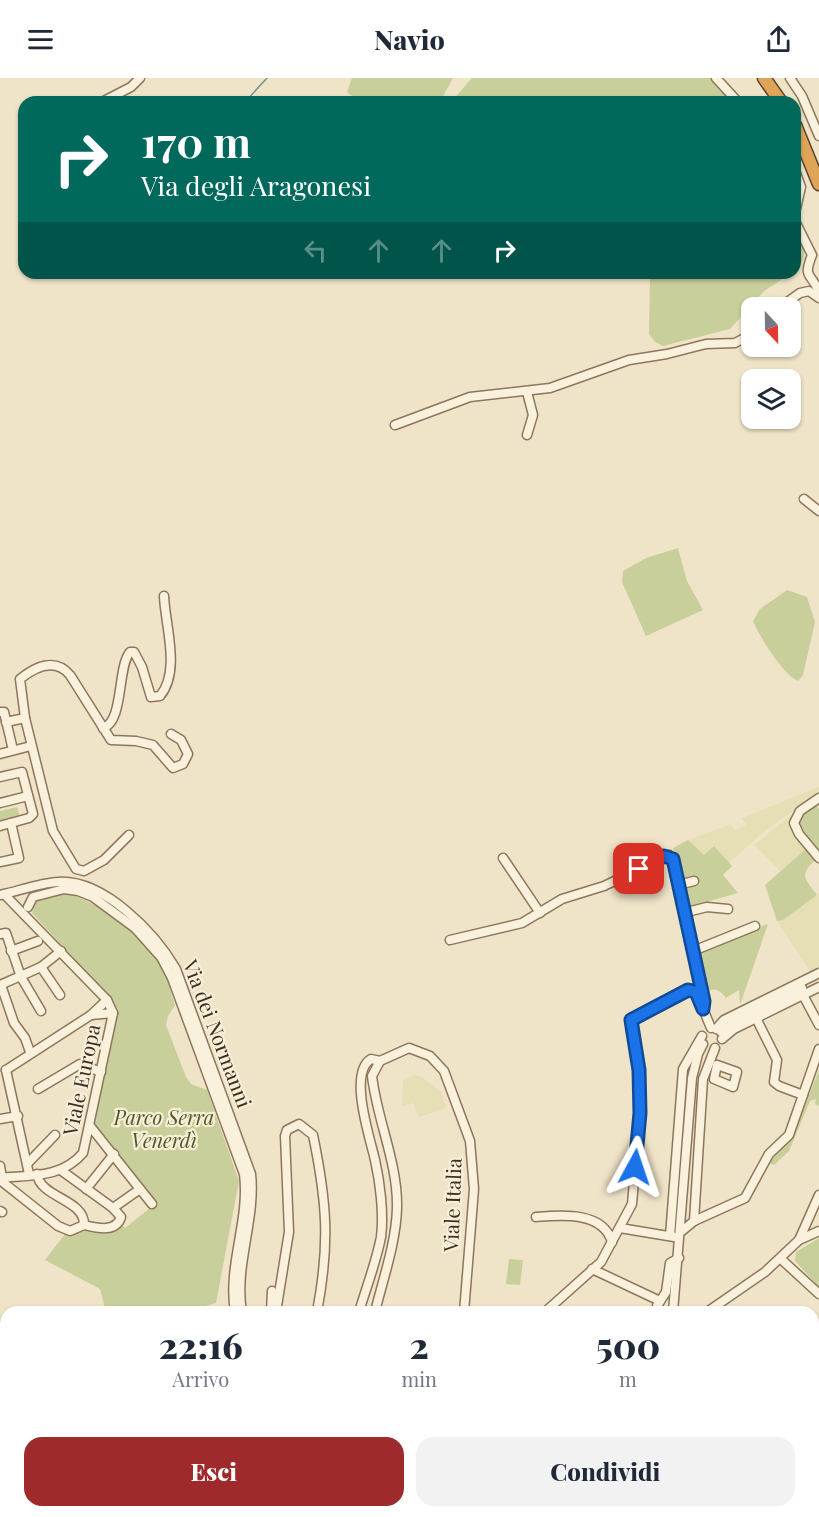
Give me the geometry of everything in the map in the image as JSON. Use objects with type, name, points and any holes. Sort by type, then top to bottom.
[{"type":"highway","points":[[764,78],[777,96]]},
{"type":"highway","points":[[801,140],[819,184]]},
{"type":"street","points":[[114,96],[131,87],[140,78]]},
{"type":"street","points":[[716,78],[732,96]]},
{"type":"street","points":[[790,78],[802,96],[819,136]]},
{"type":"street","points":[[801,233],[812,255],[806,270],[819,291]]},
{"type":"street","points":[[793,297],[809,291],[819,298]]},
{"type":"street","points":[[397,421],[470,397],[527,392],[571,384],[628,360],[706,344],[735,343],[741,340]]},
{"type":"street","points":[[527,392],[533,415],[527,435]]},
{"type":"street","points":[[804,500],[819,511]]},
{"type":"street","points":[[103,728],[111,722],[123,683],[125,660],[130,652],[134,652],[138,658],[151,697],[160,696],[164,691],[171,661],[164,596]]},
{"type":"street","points":[[129,835],[104,860],[84,871],[76,869],[54,835],[24,718],[24,700],[19,681],[38,667],[49,664],[67,671],[108,738],[115,741],[136,741],[157,747],[173,768],[183,764],[188,754],[181,740],[171,734]]},
{"type":"street","points":[[0,712],[4,712],[13,750]]},
{"type":"street","points":[[6,722],[24,718]]},
{"type":"street","points":[[0,754],[31,746]]},
{"type":"street","points":[[0,777],[22,772],[33,814],[29,819],[0,826]]},
{"type":"street","points":[[0,803],[28,796]]},
{"type":"street","points":[[819,798],[800,811],[794,823],[799,834],[819,858]]},
{"type":"street","points":[[0,862],[19,858],[11,823]]},
{"type":"street","points":[[450,939],[522,923],[562,899],[604,886],[638,866],[669,855],[704,991],[703,1009]]},
{"type":"street","points":[[503,858],[540,913]]},
{"type":"street","points":[[678,885],[694,881]]},
{"type":"street","name":"Via dei Normanni","points":[[2,895],[48,883],[68,882],[102,895],[151,934],[176,969],[251,1174],[253,1193],[240,1291],[241,1306]]},
{"type":"street","name":"Via dei Normanni","points":[[28,907],[33,897],[64,889],[78,891],[109,907],[135,928],[167,967],[244,1174],[246,1191],[232,1284],[234,1306]]},
{"type":"street","points":[[17,891],[28,907],[31,919]]},
{"type":"street","name":"Viale Europa","points":[[2,895],[31,919],[107,1000],[113,1013],[83,1153],[74,1164],[62,1171]]},
{"type":"street","points":[[683,913],[707,907],[728,909]]},
{"type":"street","points":[[693,951],[728,934],[755,926]]},
{"type":"street","points":[[0,934],[6,933],[21,977],[41,1011]]},
{"type":"street","points":[[11,951],[38,940]]},
{"type":"street","points":[[30,1052],[25,1038],[14,1023],[0,985],[41,967],[61,951]]},
{"type":"street","points":[[41,967],[60,994]]},
{"type":"street","points":[[694,1221],[703,1079],[716,1048],[718,1032],[724,1020],[819,974]]},
{"type":"street","points":[[670,1236],[683,1069],[687,1058],[701,1043],[742,1017],[819,979]]},
{"type":"street","points":[[718,1032],[756,1018],[819,987]]},
{"type":"street","points":[[552,1306],[601,1262],[632,1204],[640,1113],[639,1070],[631,1020],[688,990],[696,992],[703,1009],[718,1032]]},
{"type":"street","points":[[803,995],[819,1025]]},
{"type":"street","points":[[84,1225],[84,1217],[79,1210],[41,1184],[33,1174],[28,1163],[18,1116],[3,1068],[91,1015],[107,1000]]},
{"type":"street","points":[[91,1015],[113,1013]]},
{"type":"street","points":[[756,1018],[777,1060],[774,1082],[803,1095]]},
{"type":"street","points":[[701,1043],[710,1049],[716,1048]]},
{"type":"street","points":[[674,1306],[695,1064],[701,1043]]},
{"type":"street","name":"Viale Italia","points":[[361,1306],[381,1236],[376,1167],[360,1087],[362,1072],[366,1062],[371,1059],[380,1061],[409,1048],[430,1056],[444,1071],[467,1132],[473,1160],[474,1190],[464,1306]]},
{"type":"street","points":[[620,1228],[670,1236],[681,1234],[694,1221],[745,1198],[769,1154],[789,1135],[819,1049]]},
{"type":"street","points":[[687,1058],[695,1064]]},
{"type":"street","points":[[376,1306],[395,1229],[397,1207],[391,1162],[372,1076],[380,1061]]},
{"type":"street","points":[[38,1089],[80,1064],[101,1072]]},
{"type":"street","points":[[0,1119],[18,1116]]},
{"type":"street","points":[[277,1306],[289,1232],[289,1167],[285,1136],[287,1130],[299,1124],[312,1135],[327,1216],[327,1244],[318,1306]]},
{"type":"street","points":[[90,1126],[152,1204]]},
{"type":"street","points":[[28,1163],[55,1136]]},
{"type":"street","points":[[86,1189],[114,1154]]},
{"type":"street","points":[[0,1166],[1,1179],[58,1226],[70,1231],[84,1225],[106,1229],[114,1227],[121,1221],[121,1217],[113,1208],[62,1171],[1,1179]]},
{"type":"street","points":[[113,1208],[140,1189]]},
{"type":"street","points":[[715,1306],[781,1259],[799,1240],[819,1195]]},
{"type":"street","points":[[628,1213],[628,1221],[634,1231]]},
{"type":"street","points":[[536,1217],[577,1215],[602,1227],[610,1235],[612,1242]]},
{"type":"street","points":[[811,1216],[819,1222]]},
{"type":"street","points":[[799,1240],[819,1231]]},
{"type":"street","points":[[657,1306],[666,1292],[670,1263],[679,1258]]},
{"type":"street","points":[[781,1259],[819,1294]]},
{"type":"street","points":[[592,1269],[660,1301]]},
{"type":"street","points":[[271,1306],[272,1291]]},
{"type":"shaded area","points":[[819,787],[819,793],[766,830],[729,863],[714,846],[704,855],[688,840],[731,824],[735,830],[746,825],[742,818]]},
{"type":"shaded area","points":[[794,813],[791,820],[807,848],[781,871],[754,845]]},
{"type":"shaded area","points":[[819,893],[819,970],[812,974],[777,921],[783,920]]},
{"type":"shaded area","points":[[414,1075],[422,1077],[441,1092],[446,1108],[419,1117],[413,1103],[402,1106],[403,1081]]},
{"type":"green space","points":[[352,78],[453,78],[443,96],[353,96],[347,92]]},
{"type":"green space","points":[[472,78],[713,78],[729,96],[456,96]]},
{"type":"green space","points":[[801,241],[804,250],[801,263]]},
{"type":"green space","points":[[650,279],[782,279],[759,297],[741,297],[741,317],[730,329],[663,346],[655,342],[649,334]]},
{"type":"green space","points":[[678,548],[687,581],[703,610],[646,636],[622,582],[623,571],[646,558]]},
{"type":"green space","points":[[787,590],[807,597],[815,622],[803,675],[798,681],[779,663],[760,636],[753,621],[760,609]]},
{"type":"green space","points":[[814,802],[819,809],[819,851],[815,854],[796,829],[800,811]]},
{"type":"green space","points":[[17,807],[20,818],[0,824],[0,811]]},
{"type":"green space","points":[[688,840],[704,855],[714,846],[732,866],[723,875],[738,893],[686,908],[673,848]]},
{"type":"green space","points":[[807,848],[816,859],[807,869],[805,877],[817,895],[783,920],[777,921],[765,885]]},
{"type":"green space","name":"Parco Serra Venerdì","points":[[67,893],[94,905],[130,929],[150,949],[162,966],[175,1005],[168,1016],[166,1025],[186,1077],[191,1084],[207,1090],[239,1181],[216,1303],[206,1306],[104,1306],[100,1289],[45,1260],[65,1234],[81,1231],[106,1234],[122,1225],[125,1228],[155,1204],[94,1126],[117,1013],[109,997],[32,913],[36,900]]},
{"type":"green space","points":[[768,924],[740,1005],[739,990],[726,998],[717,990],[706,992],[697,957],[704,948]]},
{"type":"green space","points":[[819,1070],[819,1106],[815,1104],[816,1099],[810,1101],[789,1151],[774,1165],[769,1163],[793,1136]]},
{"type":"green space","points":[[819,1238],[819,1287],[795,1261],[796,1252]]},
{"type":"green space","points":[[509,1259],[523,1260],[520,1285],[506,1284]]},
{"type":"waterway","points":[[250,96],[267,78]]},
{"type":"route","points":[[635,1167],[640,1113],[639,1070],[631,1020],[688,990],[696,992],[703,1009],[704,1001],[673,859],[669,855],[664,856],[639,869]]}]
